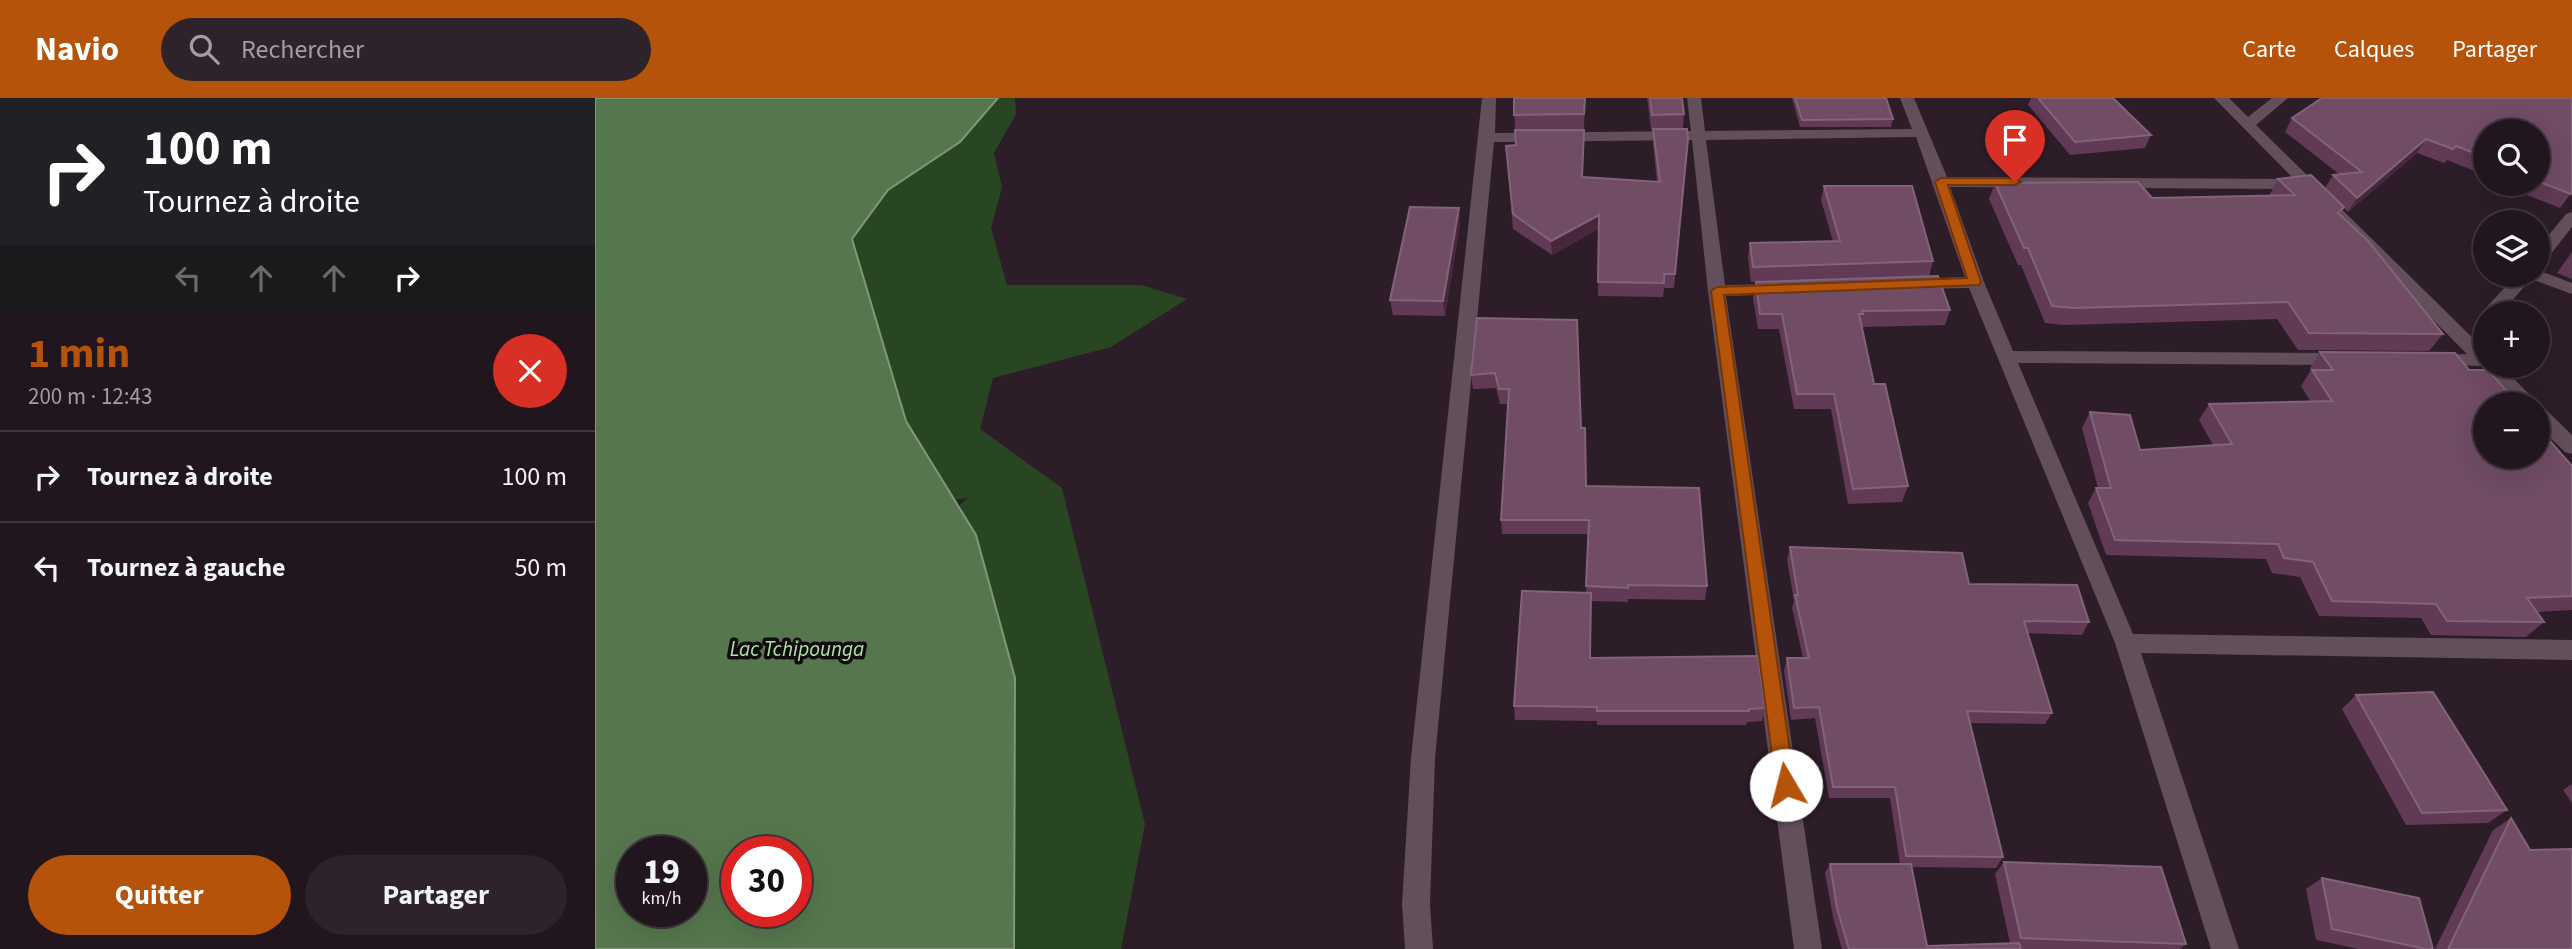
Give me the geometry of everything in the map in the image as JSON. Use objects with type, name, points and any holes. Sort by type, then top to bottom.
[{"type":"street","points":[[1419,949],[1416,904],[1423,758],[1489,98]]},
{"type":"street","points":[[1694,98],[1717,291],[1808,949]]},
{"type":"street","points":[[1907,98],[1941,182],[1975,282],[2126,643],[2225,949]]},
{"type":"street","points":[[2221,98],[2473,347]]},
{"type":"street","points":[[2248,124],[2281,98]]},
{"type":"street","points":[[1487,138],[1920,133]]},
{"type":"street","points":[[1941,182],[2309,184]]},
{"type":"street","points":[[2550,244],[2572,217]]},
{"type":"street","points":[[2550,280],[2572,289]]},
{"type":"street","points":[[1893,285],[1975,282]]},
{"type":"street","points":[[2502,301],[2514,287]]},
{"type":"street","points":[[1717,291],[1799,288]]},
{"type":"street","points":[[2467,340],[2473,333]]},
{"type":"street","points":[[2006,356],[2362,359]]},
{"type":"street","points":[[2416,360],[2473,360]]},
{"type":"street","points":[[2502,378],[2517,392]]},
{"type":"street","points":[[2550,426],[2572,447]]},
{"type":"street","points":[[2126,643],[2572,650]]},
{"type":"shaded area","points":[[966,98],[1015,98],[1016,114],[994,153],[1002,187],[991,228],[1007,285],[1141,285],[1187,299],[1111,347],[993,378],[980,429],[1062,488],[1145,824],[1121,949],[964,949],[991,682],[1005,640],[948,592],[897,559],[968,498],[913,505],[833,220]]},
{"type":"water","name":"Lac Tchipounga","points":[[595,98],[998,98],[960,142],[888,190],[852,239],[906,421],[976,535],[1015,678],[1014,949],[595,949]]},
{"type":"building","points":[[1514,98],[1585,98],[1584,114],[1514,115]]},
{"type":"building","points":[[1650,98],[1682,98],[1684,114],[1652,115]]},
{"type":"building","points":[[1795,98],[1886,98],[1893,119],[1802,120]]},
{"type":"building","points":[[2038,98],[2113,98],[2151,135],[2075,142]]},
{"type":"building","points":[[2322,98],[2572,98],[2572,192],[2571,194],[2550,186],[2550,119],[2473,119],[2473,152],[2456,146],[2453,149],[2426,139],[2357,198],[2333,175],[2362,172],[2292,118]]},
{"type":"building","points":[[1653,129],[1687,129],[1688,139],[1675,274],[1664,274],[1664,283],[1598,282],[1599,215],[1551,241],[1513,214],[1506,146],[1516,145],[1515,130],[1584,130],[1582,177],[1660,182]]},
{"type":"building","points":[[2311,175],[2344,207],[2338,213],[2368,241],[2443,334],[2309,333],[2288,302],[2073,308],[2052,306],[2028,248],[2024,248],[1995,183],[2138,182],[2152,198],[2295,195],[2278,179]]},
{"type":"building","points":[[1824,186],[1912,186],[1933,261],[1753,267],[1750,243],[1840,241]]},
{"type":"building","points":[[1410,207],[1459,208],[1443,301],[1390,300]]},
{"type":"building","points":[[1938,276],[1950,310],[1862,311],[1863,314],[1859,314],[1874,384],[1885,384],[1908,486],[1853,489],[1834,394],[1797,394],[1782,314],[1760,314],[1756,282]]},
{"type":"building","points":[[1477,318],[1577,320],[1581,428],[1585,428],[1586,486],[1699,488],[1707,586],[1586,586],[1589,520],[1501,520],[1509,389],[1499,389],[1495,373],[1471,375]]},
{"type":"building","points":[[2320,352],[2455,353],[2469,370],[2473,370],[2473,378],[2495,378],[2507,392],[2473,392],[2473,469],[2550,469],[2550,441],[2572,466],[2572,596],[2527,598],[2544,622],[2447,621],[2436,604],[2332,601],[2313,562],[2284,558],[2278,544],[2115,540],[2096,488],[2111,488],[2090,412],[2130,415],[2140,450],[2232,444],[2209,404],[2332,401],[2312,370],[2333,370]]},
{"type":"building","points":[[1790,547],[1962,553],[1969,584],[2077,585],[2089,622],[2024,621],[2052,713],[1967,711],[2003,857],[1906,856],[1895,787],[1833,787],[1819,707],[1794,708],[1787,658],[1809,658],[1795,595],[1798,595]]},
{"type":"building","points":[[1522,591],[1591,593],[1590,658],[1758,656],[1765,708],[1749,711],[1597,711],[1597,707],[1514,706]]},
{"type":"building","points":[[2433,692],[2507,810],[2422,813],[2356,695]]},
{"type":"building","points":[[2511,818],[2530,850],[2572,849],[2572,949],[2448,949]]},
{"type":"building","points":[[2004,862],[2161,867],[2186,944],[2021,938]]},
{"type":"building","points":[[1830,864],[1911,864],[1927,946],[2019,943],[2021,949],[1849,949],[1837,908]]},
{"type":"building","points":[[2322,878],[2419,898],[2433,949],[2332,929]]},
{"type":"route","points":[[1786,785],[1717,291],[1975,282],[1941,182],[2015,182]]}]
